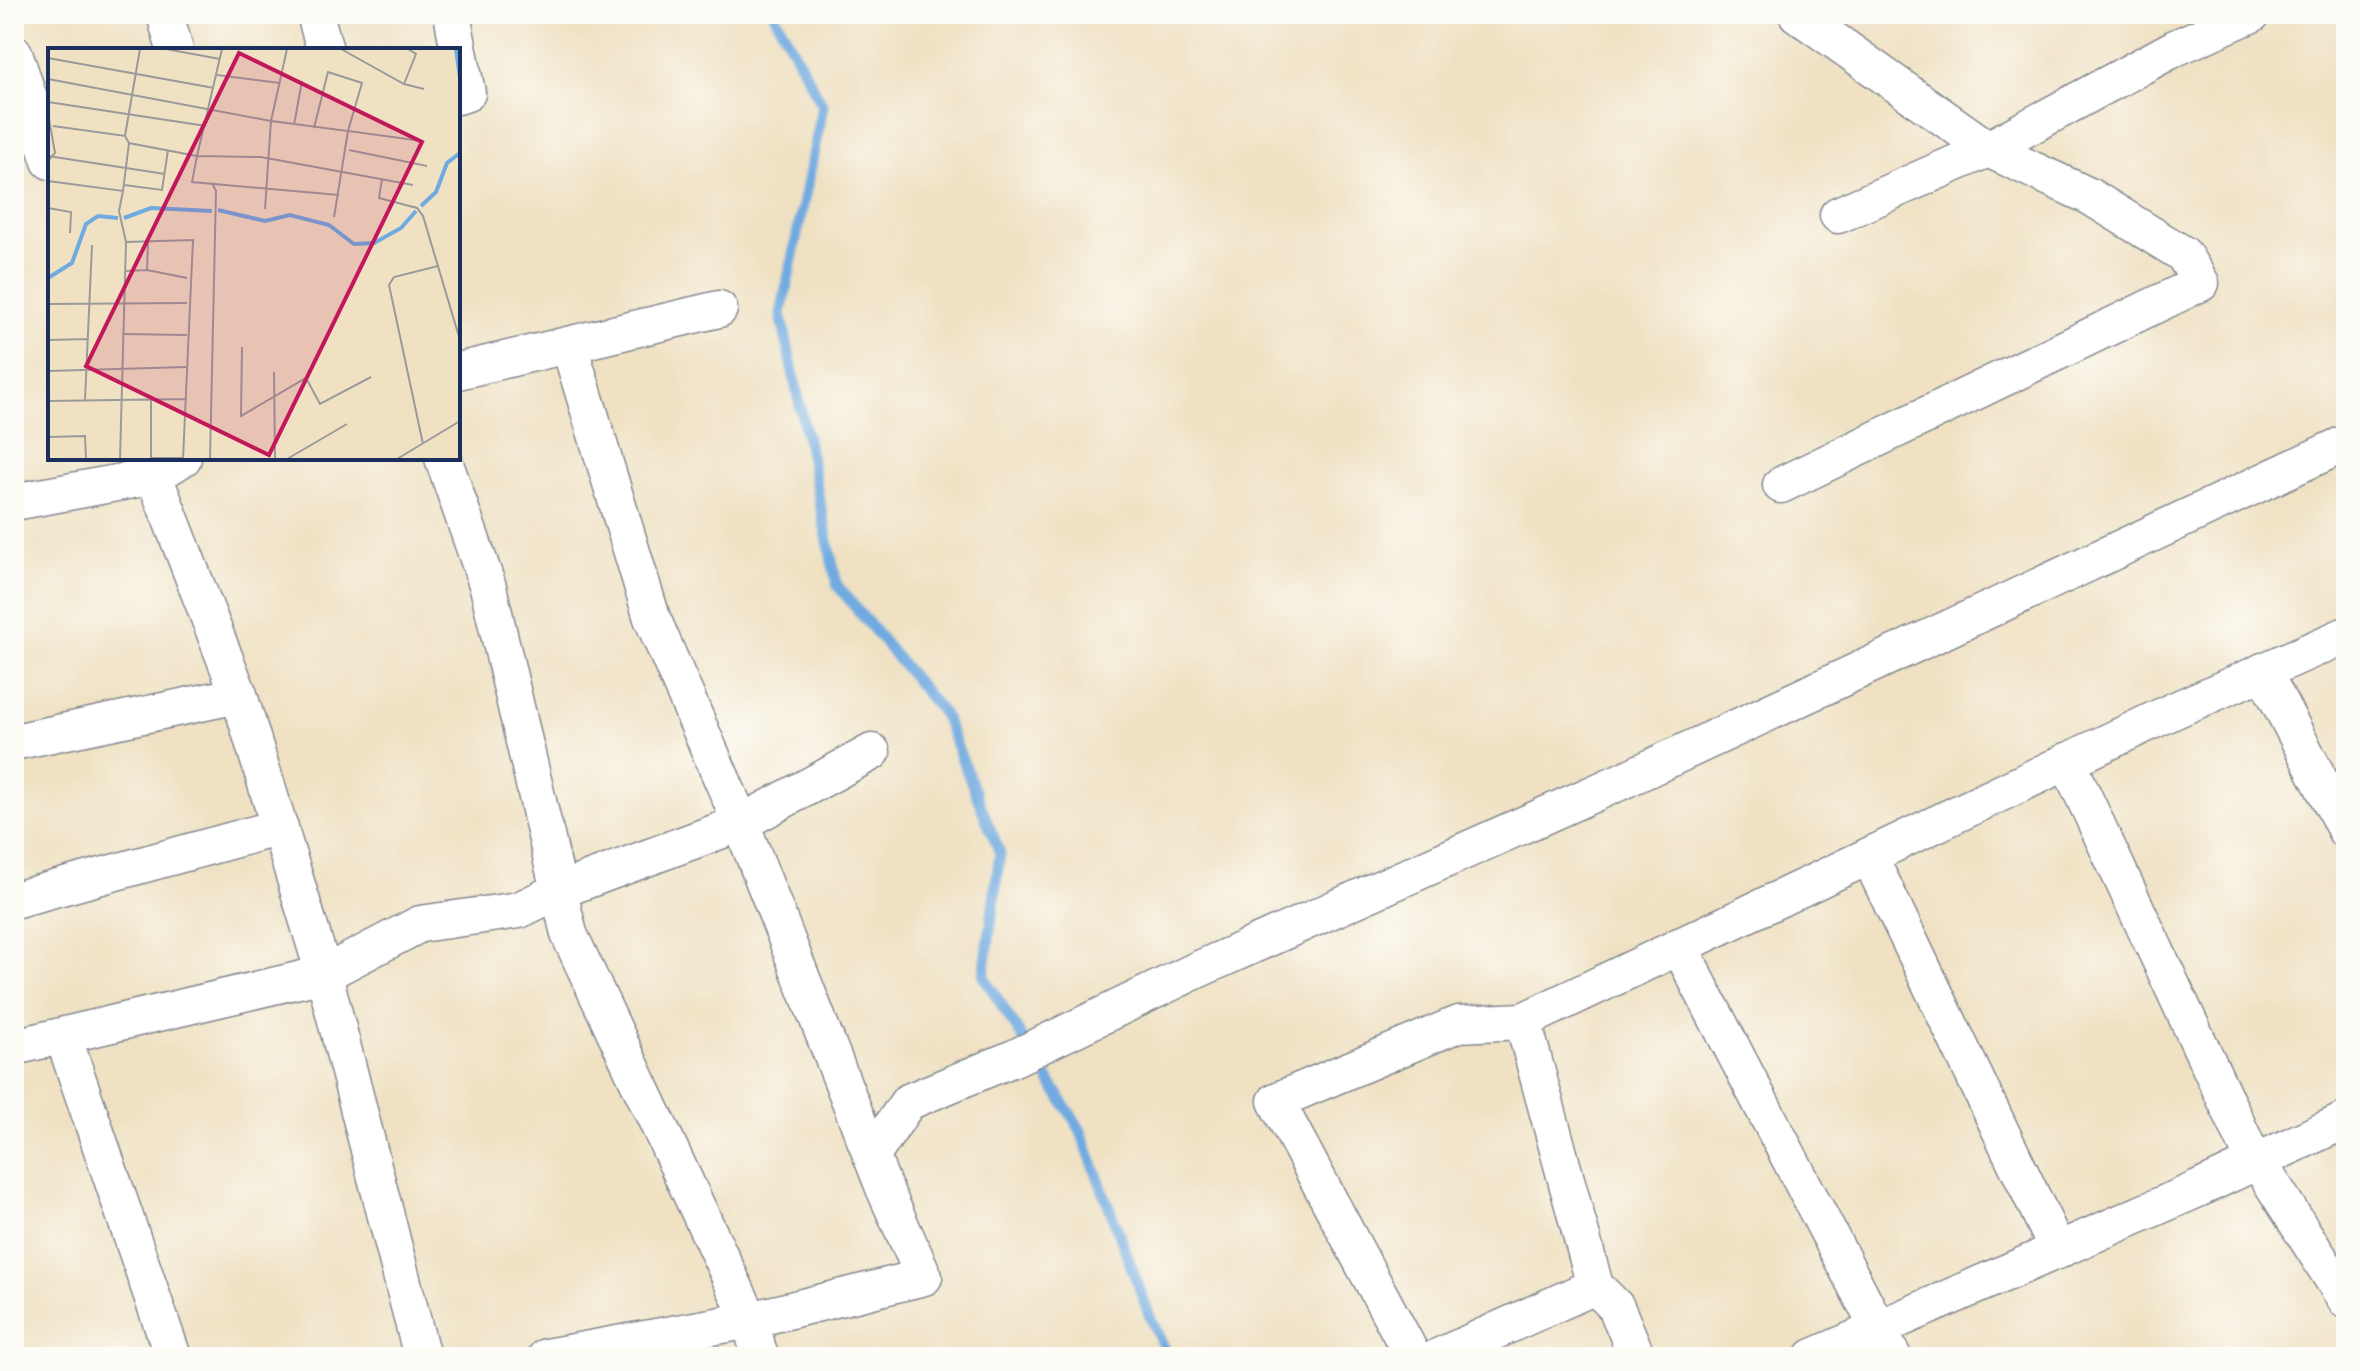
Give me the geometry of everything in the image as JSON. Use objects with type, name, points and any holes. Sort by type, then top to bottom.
[{"type":"street","points":[[165,14],[174,48]]},
{"type":"street","points":[[315,14],[324,48]]},
{"type":"street","points":[[452,14],[458,48]]},
{"type":"street","points":[[1781,485],[2201,283],[2183,254],[2089,196],[1988,149],[1797,14]]},
{"type":"street","points":[[1838,215],[1988,149],[2175,48],[2252,14]]},
{"type":"street","points":[[14,53],[48,155]]},
{"type":"street","points":[[460,56],[467,93],[460,95]]},
{"type":"street","points":[[460,371],[719,309]]},
{"type":"street","points":[[547,1357],[750,1320],[924,1277],[884,1188],[741,823],[652,618],[569,345]]},
{"type":"street","points":[[873,1154],[908,1102],[1014,1058],[1197,970],[1622,781],[2346,443]]},
{"type":"street","points":[[444,460],[488,587],[569,934],[750,1320],[760,1357]]},
{"type":"street","points":[[14,502],[162,464],[239,695],[324,974],[422,1357]]},
{"type":"street","points":[[1413,1357],[1276,1101],[1458,1024],[1523,1021],[2067,761],[2346,635]]},
{"type":"street","points":[[2263,671],[2346,831]]},
{"type":"street","points":[[14,742],[239,695]]},
{"type":"street","points":[[14,1047],[324,974],[420,924],[519,910],[558,891],[741,823],[872,752]]},
{"type":"street","points":[[2067,761],[2255,1163],[2259,1163],[2346,1300]]},
{"type":"street","points":[[14,900],[280,827]]},
{"type":"street","points":[[1869,856],[2058,1251]]},
{"type":"street","points":[[1679,946],[1886,1343]]},
{"type":"street","points":[[1523,1021],[1595,1286],[1616,1307],[1637,1357]]},
{"type":"street","points":[[63,1036],[173,1357]]},
{"type":"street","points":[[1813,1357],[1886,1343],[2058,1251],[2346,1120]]},
{"type":"street","points":[[1438,1357],[1595,1286]]},
{"type":"waterway","points":[[774,14],[823,106],[781,314],[837,585],[944,715],[1000,853],[984,977],[1080,1129],[1168,1357]]}]
